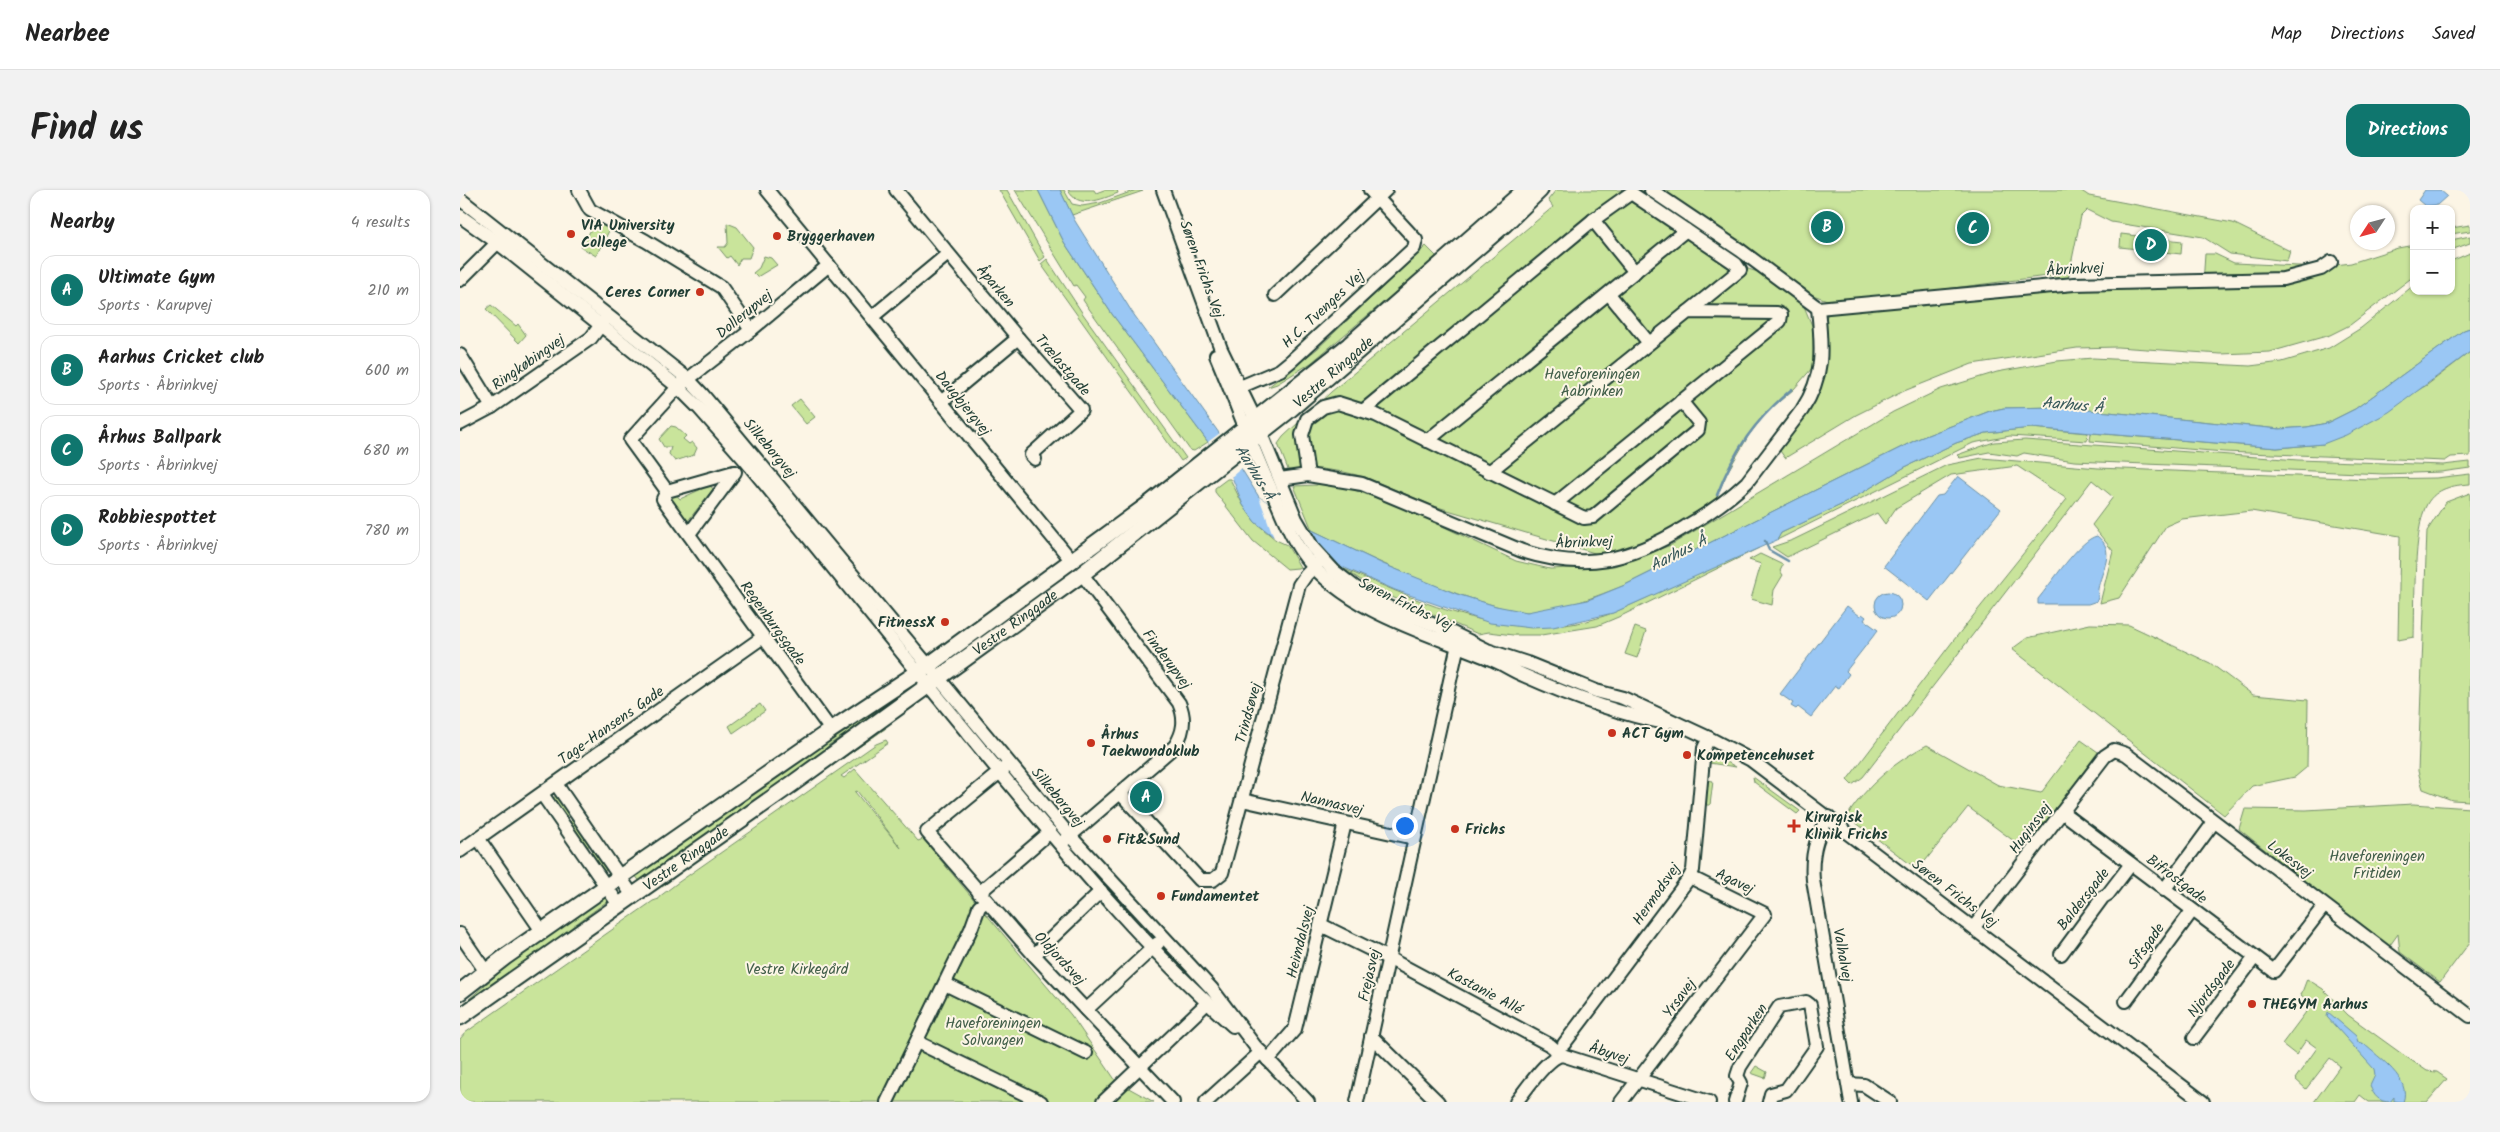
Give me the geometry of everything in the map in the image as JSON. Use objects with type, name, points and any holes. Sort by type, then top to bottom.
[{"type":"main road","name":"Vestre Ringgade","points":[[460,1017],[934,682],[1082,574],[1225,454],[1250,423],[1349,345],[1525,190]]},
{"type":"main road","name":"Vestre Ringgade","points":[[460,992],[542,931],[831,730],[923,669],[1072,561],[1225,454],[1256,438],[1497,230],[1540,190]]},
{"type":"street","points":[[579,190],[590,210],[646,241],[721,287],[751,330]]},
{"type":"street","name":"Daugbjergvej","points":[[767,190],[1072,561]]},
{"type":"street","name":"Åparken","points":[[896,190],[1018,338]]},
{"type":"street","name":"Søren Frichs Vej","points":[[1155,190],[1256,438],[1280,509],[1301,550],[1318,563],[1358,601],[1458,642],[1527,662],[1566,681],[1623,698],[1709,738],[1764,769],[2203,1102]]},
{"type":"street","name":"Søren Frichs Vej","points":[[1163,190],[1222,349],[1240,387],[1250,423]]},
{"type":"street","points":[[1651,190],[1740,250],[1818,308]]},
{"type":"street","points":[[1364,410],[1593,220],[1631,191],[1736,264],[1740,270],[1489,472]]},
{"type":"street","points":[[1275,295],[1378,193]]},
{"type":"street","name":"H.C. Tvenges Vej","points":[[1240,387],[1280,370],[1414,248],[1416,240],[1378,193]]},
{"type":"street","name":"Silkeborgvej","points":[[460,199],[501,239],[683,383],[700,408],[750,457],[1065,841],[1101,891],[1207,1003],[1261,1053],[1308,1102]]},
{"type":"street","name":"Silkeborgvej","points":[[460,216],[501,239]]},
{"type":"street","points":[[1593,220],[1635,272]]},
{"type":"street","points":[[1428,441],[1686,230]]},
{"type":"street","points":[[460,280],[501,239]]},
{"type":"street","points":[[872,317],[948,254]]},
{"type":"street","name":"Åbrinkvej","points":[[1280,479],[1308,474],[1362,484],[1522,551],[1548,559],[1608,560],[1641,551],[1709,513],[1747,482],[1809,399],[1820,370],[1822,352],[1818,308],[2074,284],[2283,279],[2321,269],[2331,262]]},
{"type":"street","name":"Dollerupvej","points":[[667,491],[630,440],[683,383],[751,330],[829,265]]},
{"type":"street","points":[[1609,294],[1649,343]]},
{"type":"street","points":[[1554,504],[1781,318],[1781,315],[1776,313],[1688,312]]},
{"type":"street","name":"Ringkøbingvej","points":[[460,424],[492,407],[591,338],[604,321]]},
{"type":"street","name":"Trælastgade","points":[[942,402],[1018,338],[1081,410],[1032,455],[1035,459]]},
{"type":"street","points":[[460,355],[492,407]]},
{"type":"street","points":[[1308,474],[1302,435],[1308,419],[1322,407],[1338,404],[1364,410],[1554,504],[1584,518],[1593,517],[1698,430],[1699,423],[1681,401]]},
{"type":"street","name":"Søren Frichs Vej","points":[[1256,438],[1280,479],[1296,519],[1318,563]]},
{"type":"street","points":[[689,534],[734,472],[750,457]]},
{"type":"street","points":[[667,491],[734,472]]},
{"type":"street","name":"Regenburgsgade","points":[[667,491],[663,495],[665,502],[831,730]]},
{"type":"street","name":"Trindsøvej","points":[[1120,793],[1200,880],[1213,880],[1222,873],[1295,597],[1299,585],[1318,563]]},
{"type":"street","name":"Finderupvej","points":[[1065,841],[1175,746],[1183,730],[1182,711],[1179,703],[1082,574]]},
{"type":"street","name":"Tage-Hansens Gade","points":[[460,851],[763,637]]},
{"type":"street","name":"Frejasvej","points":[[1356,1102],[1390,959],[1414,838],[1458,642]]},
{"type":"street","name":"Hermodsvej","points":[[1564,1049],[1690,877],[1693,870],[1704,748],[1709,738]]},
{"type":"street","name":"Huginsvej","points":[[1974,928],[2105,756],[2114,750]]},
{"type":"street","name":"Lokesvej","points":[[2114,750],[2126,754],[2470,1016]]},
{"type":"street","name":"Silkeborgvej","points":[[1005,768],[1050,832],[1065,841],[1164,938],[1212,989],[1261,1053]]},
{"type":"street","name":"Oldjordsvej","points":[[1005,768],[927,832],[1034,955],[1173,1102]]},
{"type":"street","points":[[556,784],[633,896]]},
{"type":"street","points":[[542,794],[619,905]]},
{"type":"street","name":"Nannasvej","points":[[1242,800],[1414,838]]},
{"type":"street","name":"Bifrostgade","points":[[2062,812],[2274,972],[2324,906]]},
{"type":"street","name":"Valhalvej","points":[[1829,817],[1823,826],[1815,847],[1813,880],[1851,1102]]},
{"type":"street","points":[[2164,890],[2214,822]]},
{"type":"street","name":"Heimdalsvej","points":[[1261,1053],[1294,1029],[1345,823]]},
{"type":"street","name":"Silkeborgvej","points":[[890,1101],[916,1042],[971,929],[982,897],[1050,832]]},
{"type":"street","points":[[478,838],[542,931]]},
{"type":"street","name":"Baldersgade","points":[[2061,954],[2131,864]]},
{"type":"street","name":"Agavej","points":[[1690,877],[1765,914]]},
{"type":"street","points":[[1034,955],[1101,891]]},
{"type":"street","name":"Sifsgade","points":[[2126,1001],[2192,911]]},
{"type":"street","name":"Yrsavej","points":[[1621,1102],[1765,914]]},
{"type":"street","name":"Kastanie Allé","points":[[1321,925],[1390,959],[1550,1044],[1564,1049]]},
{"type":"street","points":[[460,934],[486,972]]},
{"type":"street","points":[[1086,1010],[1164,938]]},
{"type":"street","name":"Njordsgade","points":[[2194,1038],[2255,958]]},
{"type":"street","points":[[945,984],[1086,1053]]},
{"type":"street","name":"Engparken","points":[[1735,1102],[1742,1083],[1737,1076],[1740,1067],[1774,1015],[1779,1008],[1806,1002],[1810,1005],[1817,1046],[1786,1090],[1771,1094],[1768,1102]]},
{"type":"street","points":[[1103,1102],[1207,1003]]},
{"type":"street","points":[[1371,1036],[1438,1102]]},
{"type":"street","points":[[916,1042],[1041,1102]]},
{"type":"street","points":[[1516,1102],[1548,1063],[1564,1049]]},
{"type":"street","name":"Åbyvej","points":[[1564,1049],[1638,1080],[1709,1102]]},
{"type":"street","points":[[1206,1102],[1261,1053]]},
{"type":"street","points":[[1849,1084],[1864,1085],[1890,1102]]},
{"type":"green space","points":[[999,190],[1007,190],[1045,257],[1040,261]]},
{"type":"green space","points":[[1015,190],[1038,190],[1064,242],[1112,314],[1208,442],[1194,451],[1190,450],[1085,303],[1083,300],[1085,297],[1076,285],[1074,286]]},
{"type":"green space","points":[[1060,190],[1064,190],[1072,204],[1082,206],[1100,203],[1136,190],[1143,191],[1072,215]]},
{"type":"green space","points":[[1068,190],[1094,190],[1096,193],[1104,190],[1117,190],[1118,193],[1098,200],[1084,201],[1072,196]]},
{"type":"green space","name":"Haveforeningen Aabrinken","points":[[1556,190],[1642,190],[1647,198],[1745,268],[1771,276],[1801,299],[1813,328],[1813,367],[1794,389],[1767,412],[1749,435],[1728,471],[1715,501],[1661,534],[1623,549],[1598,554],[1434,506],[1365,477],[1322,469],[1289,472],[1278,444],[1283,437],[1331,392],[1553,207],[1548,200]]},
{"type":"green space","points":[[1657,190],[2080,190],[2089,196],[2233,223],[2290,251],[2287,261],[2230,254],[2203,237],[2111,222],[2087,210],[2081,216],[2068,279],[2047,276],[1836,303],[1804,292]]},
{"type":"green space","points":[[596,221],[610,229],[596,256],[581,247]]},
{"type":"green space","points":[[727,223],[737,227],[753,247],[749,258],[741,258],[737,265],[730,256],[727,258],[718,247],[725,247],[728,243]]},
{"type":"green space","points":[[2470,225],[2470,231],[2455,233],[2455,227]]},
{"type":"green space","points":[[2121,234],[2182,241],[2181,254],[2120,247]]},
{"type":"green space","points":[[2470,236],[2470,243],[2455,249],[2455,239]]},
{"type":"green space","points":[[1426,246],[1437,257],[1311,363],[1277,384],[1268,387],[1317,349]]},
{"type":"green space","points":[[2410,246],[2410,279],[2350,325],[2330,335],[2270,352],[2221,354],[2117,347],[2077,348],[1972,364],[1904,391],[1856,415],[1785,458],[1778,448],[1811,403],[1821,384],[1825,368],[1824,328],[1828,313],[2071,288],[2203,284],[2205,254],[2215,254],[2234,263],[2320,267],[2351,263]]},
{"type":"green space","points":[[2470,253],[2470,328],[2464,330],[2355,409],[2327,423],[2280,429],[2058,407],[2004,408],[1990,411],[1920,438],[1625,585],[1590,598],[1551,609],[1521,612],[1479,601],[1415,577],[1332,540],[1312,530],[1294,486],[1317,485],[1318,483],[1345,487],[1398,505],[1516,561],[1550,569],[1614,566],[1671,545],[1893,412],[1941,389],[1997,372],[2057,361],[2093,358],[2250,366],[2282,362],[2329,348],[2361,328],[2410,288],[2410,295],[2455,295],[2455,259]]},
{"type":"green space","points":[[764,256],[771,258],[777,265],[757,277],[753,273],[759,268]]},
{"type":"green space","points":[[1047,259],[1083,314],[1186,458],[1181,461],[1041,264]]},
{"type":"green space","points":[[491,305],[516,326],[518,324],[526,335],[519,343],[486,309]]},
{"type":"green space","points":[[2470,352],[2470,456],[2451,457],[2445,461],[2224,452],[2090,441],[2091,433],[2277,448],[2323,444],[2427,385]]},
{"type":"green space","points":[[800,399],[815,417],[806,424],[791,406]]},
{"type":"green space","points":[[671,426],[676,427],[686,436],[683,439],[689,444],[692,442],[697,448],[694,455],[675,461],[669,454],[671,447],[664,447],[659,439]]},
{"type":"green space","points":[[2031,428],[2088,433],[2087,441],[2010,436],[1973,443],[1777,540],[1781,533],[1845,503],[1905,467],[1956,443],[1986,433]]},
{"type":"green space","points":[[2025,440],[2298,460],[2443,465],[2470,462],[2470,468],[2441,472],[2384,474],[2074,461],[2024,453],[2017,456],[1989,452],[1960,458],[1957,455],[1994,442]]},
{"type":"green space","points":[[1982,458],[2098,468],[2370,479],[2436,478],[2470,474],[2470,484],[2446,488],[2435,494],[2427,504],[2422,515],[2417,548],[2414,637],[2398,640],[2400,536],[2251,511],[2182,519],[2166,526],[2119,598],[2100,603],[2113,551],[2092,525],[2113,497],[2092,480],[1863,777],[1852,785],[1847,780],[1953,641],[2067,499],[2017,466],[1951,475],[1896,508],[1885,524],[1877,513],[1787,557],[1772,547],[1793,540],[1947,465]]},
{"type":"green space","points":[[1227,479],[1230,479],[1243,505],[1255,522],[1276,540],[1287,545],[1300,567],[1287,569],[1253,541],[1215,492],[1215,488]]},
{"type":"green space","points":[[710,485],[713,489],[687,522],[670,500],[670,494],[675,493],[680,499]]},
{"type":"green space","points":[[2470,493],[2470,801],[2452,800],[2423,789],[2418,771],[2427,531],[2446,502]]},
{"type":"green space","points":[[1759,548],[1597,626],[1541,635],[1513,635],[1489,632],[1478,634],[1378,591],[1342,568],[1445,610],[1480,619],[1516,625],[1551,626],[1587,621],[1624,608],[1746,551]]},
{"type":"green space","points":[[1760,554],[1783,565],[1780,571],[1783,575],[1774,590],[1772,605],[1751,599],[1761,564],[1749,560]]},
{"type":"green space","points":[[2090,624],[2129,625],[2210,663],[2253,695],[2308,700],[2307,767],[2295,777],[2252,786],[2224,815],[2012,649],[2027,638]]},
{"type":"green space","points":[[1635,627],[1646,631],[1637,658],[1625,654]]},
{"type":"green space","points":[[906,688],[908,691],[829,745],[812,763],[641,883],[635,875],[870,710]]},
{"type":"green space","points":[[760,704],[765,711],[733,733],[729,726]]},
{"type":"green space","points":[[886,728],[681,872],[662,887],[688,866]]},
{"type":"green space","name":"Vestre Kirkegård","points":[[886,740],[888,743],[841,776],[844,778],[855,769],[918,841],[923,839],[1071,1015],[1116,1081],[1154,1102],[460,1102],[460,1039],[465,1033],[653,901],[659,899],[676,884],[876,744]],"holes":[[[857,791],[901,848],[855,792]]]},
{"type":"green space","points":[[2081,740],[2098,752],[2026,850],[1968,807],[1918,870],[1847,816],[1873,784],[1893,766],[1927,745],[1998,785],[2041,793]]},
{"type":"green space","points":[[1718,757],[1736,767],[1709,763]]},
{"type":"green space","points":[[1753,777],[1800,811],[1797,814],[1754,782]]},
{"type":"green space","points":[[1707,780],[1713,781],[1710,805],[1705,805]]},
{"type":"green space","points":[[557,795],[569,812],[567,816],[552,799]]},
{"type":"green space","name":"Haveforeningen Fritiden","points":[[2413,804],[2470,808],[2470,942],[2440,982],[2400,952],[2398,934],[2388,948],[2239,829],[2245,809],[2306,810]]},
{"type":"green space","points":[[572,820],[590,844],[589,846],[585,847],[569,823]]},
{"type":"green space","points":[[1076,850],[1151,932],[1149,935],[1073,853]]},
{"type":"green space","points":[[592,851],[595,851],[608,869],[603,872],[591,854]]},
{"type":"green space","points":[[606,894],[609,900],[549,946],[460,1009],[510,963]]},
{"type":"green space","points":[[1169,951],[1221,1010],[1166,954]]},
{"type":"green space","points":[[2307,979],[2323,989],[2348,1015],[2402,1054],[2427,1071],[2437,1072],[2447,1079],[2427,1102],[2369,1102],[2360,1095],[2355,1102],[2314,1102],[2340,1066],[2330,1058],[2306,1089],[2295,1079],[2317,1048],[2306,1040],[2296,1055],[2282,1044],[2312,1004],[2301,995]]},
{"type":"green space","points":[[1756,1066],[1767,1072],[1765,1078],[1751,1073]]},
{"type":"water","points":[[1038,190],[1060,190],[1075,221],[1132,312],[1219,433],[1259,497],[1312,530],[1383,564],[1457,594],[1496,606],[1527,612],[1588,600],[1625,585],[1920,438],[1990,411],[2004,408],[2058,407],[2280,429],[2307,427],[2327,423],[2355,409],[2464,330],[2470,328],[2470,352],[2389,412],[2346,435],[2323,444],[2277,448],[2031,428],[1986,433],[1956,443],[1905,467],[1845,503],[1781,533],[1777,540],[1613,613],[1553,627],[1531,628],[1490,623],[1395,590],[1274,537],[1255,522],[1243,505],[1232,477],[1112,314],[1064,242]]},
{"type":"water","points":[[2425,190],[2440,190],[2447,196],[2437,205],[2424,205],[2418,200]]},
{"type":"water","points":[[1958,476],[2001,509],[1929,601],[1884,566],[1937,496],[1943,495]]},
{"type":"water","points":[[2097,536],[2103,542],[2107,554],[2098,589],[2097,601],[2088,604],[2038,604],[2038,599],[2066,563],[2082,545]]},
{"type":"water","points":[[1888,592],[1897,596],[1901,605],[1897,614],[1888,618],[1879,614],[1875,605],[1879,596]]},
{"type":"water","points":[[1847,606],[1860,616],[1862,614],[1866,617],[1864,620],[1878,630],[1846,671],[1849,674],[1839,688],[1835,686],[1811,717],[1798,707],[1796,709],[1791,706],[1793,703],[1780,694]]},
{"type":"water","points":[[2328,1012],[2356,1036],[2358,1042],[2364,1044],[2399,1077],[2405,1093],[2403,1102],[2394,1101],[2394,1097],[2390,1102],[2386,1102],[2380,1100],[2375,1095],[2370,1086],[2375,1075],[2374,1069],[2327,1017]]},
{"type":"pier","points":[[1220,433],[1243,467],[1231,477],[1208,442]]},
{"type":"pier","points":[[1259,497],[1311,529],[1319,544],[1342,568],[1274,538]]},
{"type":"waterway","points":[[1717,495],[1738,450],[1756,424],[1792,389]]},
{"type":"waterway","points":[[1765,541],[1769,550],[1788,561]]},
{"type":"place","name":"Aarhus Cricket club","points":[[1827,227]]},
{"type":"place","name":"Århus Ballpark","points":[[1973,228]]},
{"type":"place","name":"VIA University College","points":[[571,234]]},
{"type":"place","name":"Bryggerhaven","points":[[777,236]]},
{"type":"place","name":"Robbiespottet","points":[[2151,245]]},
{"type":"place","name":"Ceres Corner","points":[[700,292]]},
{"type":"place","name":"FitnessX","points":[[945,622]]},
{"type":"place","name":"ACT Gym","points":[[1612,733]]},
{"type":"place","name":"Århus Taekwondoklub","points":[[1091,743]]},
{"type":"place","name":"Kompetencehuset","points":[[1687,755]]},
{"type":"place","name":"Ultimate Gym","points":[[1146,797]]},
{"type":"place","name":"Kirurgisk Klinik Frichs","points":[[1794,826]]},
{"type":"place","name":"Frichs","points":[[1455,829]]},
{"type":"place","name":"Fit&Sund","points":[[1107,839]]},
{"type":"place","name":"Fundamentet","points":[[1161,896]]},
{"type":"place","name":"THEGYM Aarhus","points":[[2252,1004]]},
{"type":"water label","name":"Aarhus Å","points":[[2073,404]]},
{"type":"water label","name":"Aarhus Å","points":[[1256,472]]},
{"type":"water label","name":"Aarhus Å","points":[[1678,552]]},
{"type":"park label","name":"Haveforeningen Solvangen","points":[[993,1032]]}]
